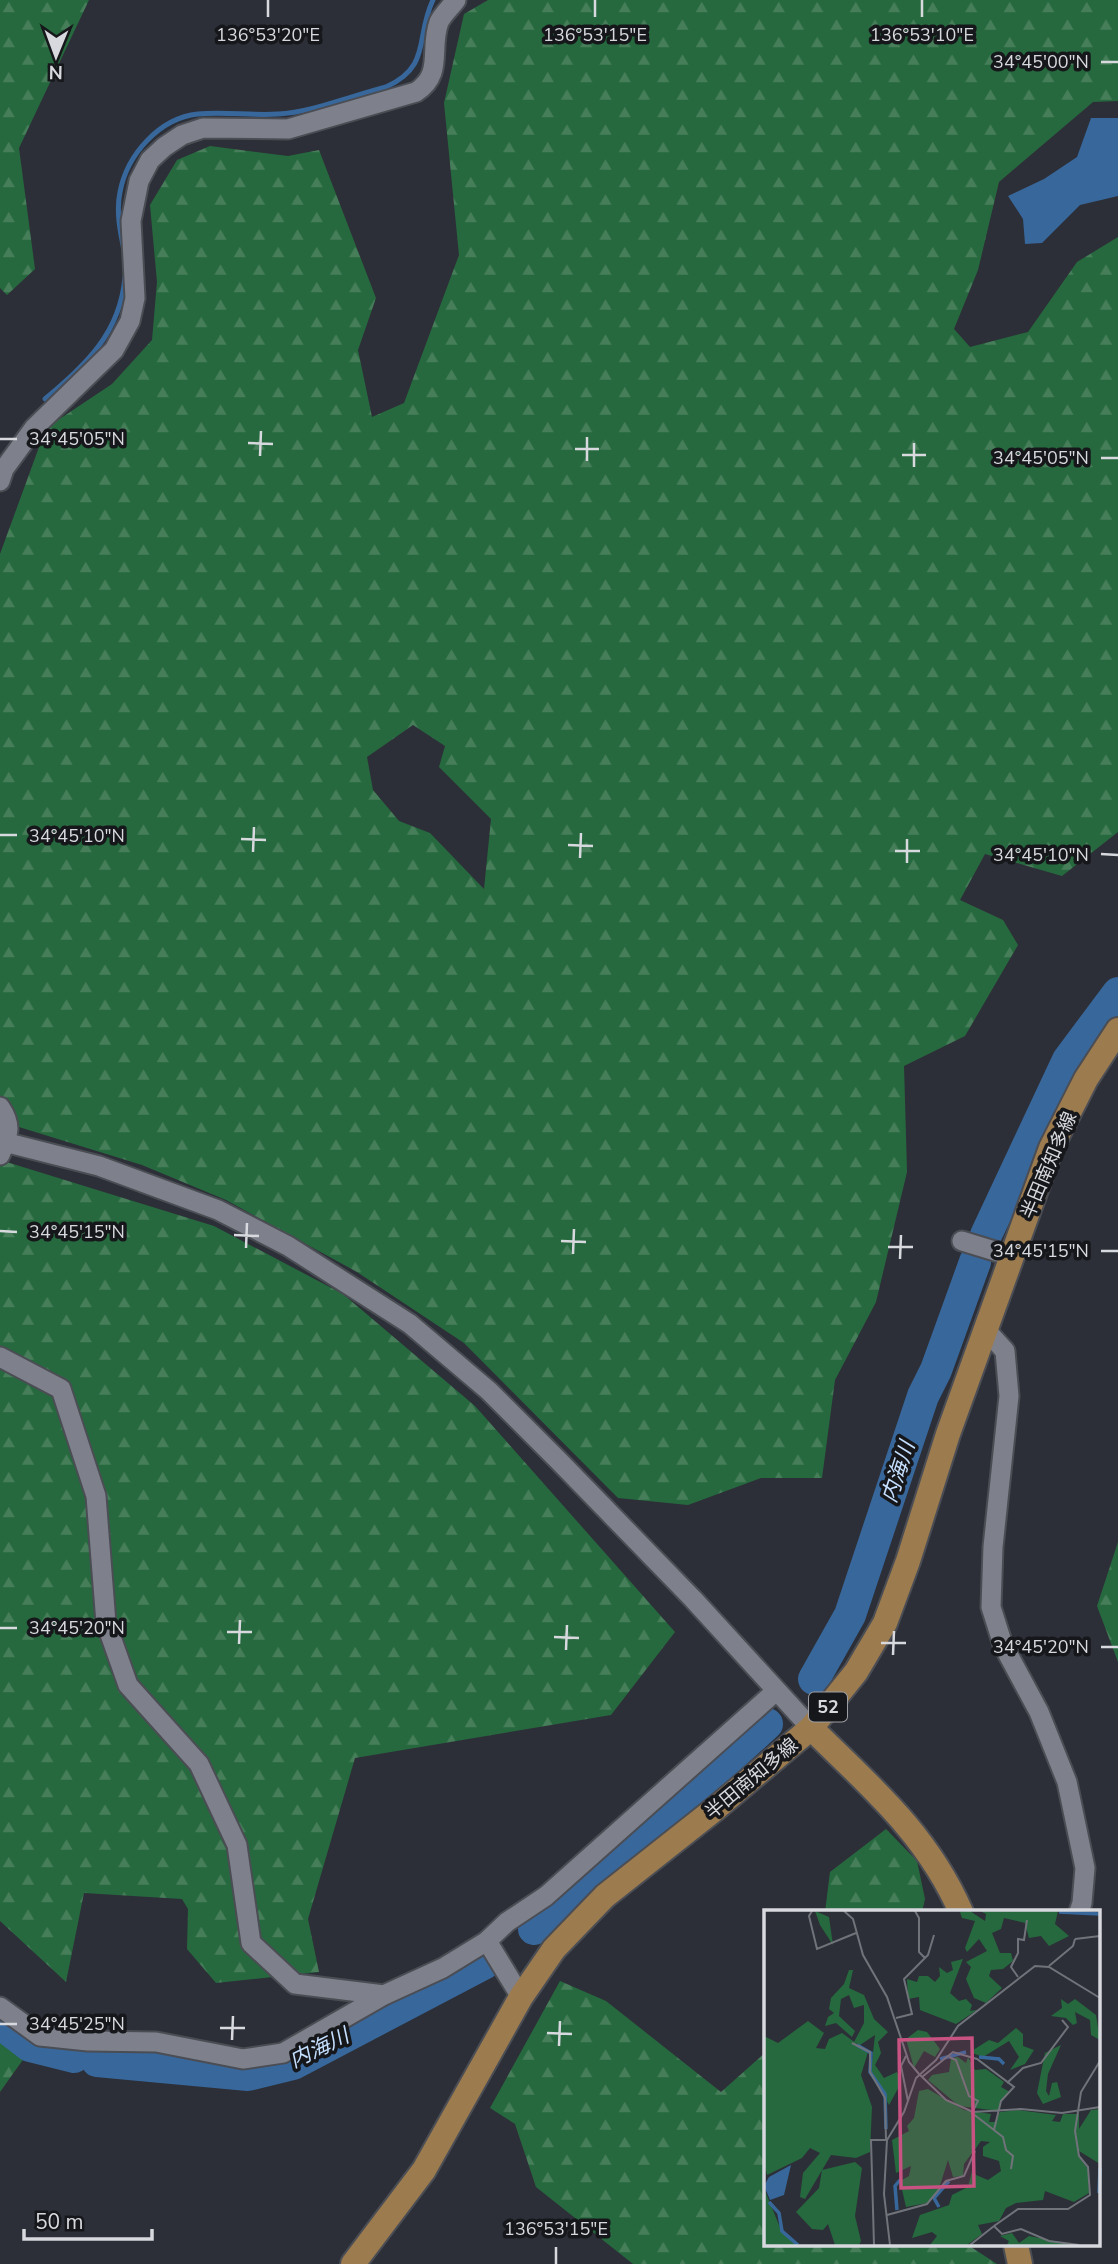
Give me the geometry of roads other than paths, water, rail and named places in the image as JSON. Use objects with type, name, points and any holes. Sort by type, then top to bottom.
[{"type":"main road","name":"半田南知多線","points":[[353,2264],[424,2170],[521,1997],[554,1949],[605,1896],[715,1810],[811,1728],[856,1672],[885,1623],[908,1561],[948,1434],[1051,1148],[1086,1079],[1118,1030]]},
{"type":"main road","points":[[811,1728],[886,1800],[922,1842],[949,1884],[960,1910]]},
{"type":"main road","points":[[1016,2246],[1020,2264]]},
{"type":"street","points":[[0,481],[4,469],[34,428],[114,350],[130,321],[135,298],[131,221],[139,181],[150,160],[163,146],[182,135],[203,128],[288,129],[416,92],[427,84],[434,67],[435,42],[440,21],[456,0]]},
{"type":"street","points":[[0,1107],[8,1118],[9,1131],[2,1146],[99,1166],[218,1210],[288,1246],[410,1324],[489,1391],[548,1450],[693,1599],[811,1728]]},
{"type":"street","points":[[962,1241],[1011,1256]]},
{"type":"street","points":[[985,1329],[1005,1351],[1009,1396],[993,1547],[991,1607],[1003,1645],[1039,1712],[1067,1782],[1084,1868],[1083,1903],[1080,1910]]},
{"type":"street","points":[[0,1357],[61,1389],[96,1496],[106,1623],[128,1685],[199,1764],[237,1845],[251,1943],[295,1984],[384,1995]]},
{"type":"street","points":[[0,2007],[40,2036],[88,2041],[156,2042],[243,2059],[283,2053],[384,1995],[443,1968],[487,1941],[507,1923],[546,1896],[776,1691]]},
{"type":"street","points":[[487,1941],[521,1997]]},
{"type":"water","points":[[1091,118],[1118,118],[1118,196],[1080,205],[1042,243],[1025,244],[1023,219],[1008,196],[1044,179],[1077,157]]},
{"type":"waterway","points":[[124,250],[118,206],[120,192],[137,152],[158,131],[184,117],[198,114],[290,113],[386,87],[400,79],[416,60],[433,0]]},
{"type":"waterway","points":[[45,399],[99,346],[116,315],[125,277]]},
{"type":"waterway","name":"内海川","points":[[986,1235],[1068,1060],[1118,993]]},
{"type":"waterway","name":"内海川","points":[[814,1679],[850,1615],[923,1396],[936,1370],[975,1262]]},
{"type":"waterway","name":"内海川","points":[[534,1929],[628,1850],[767,1724]]},
{"type":"waterway","name":"内海川","points":[[97,2061],[248,2075],[293,2064],[485,1963]]},
{"type":"waterway","name":"内海川","points":[[0,2023],[30,2046],[74,2057]]}]
